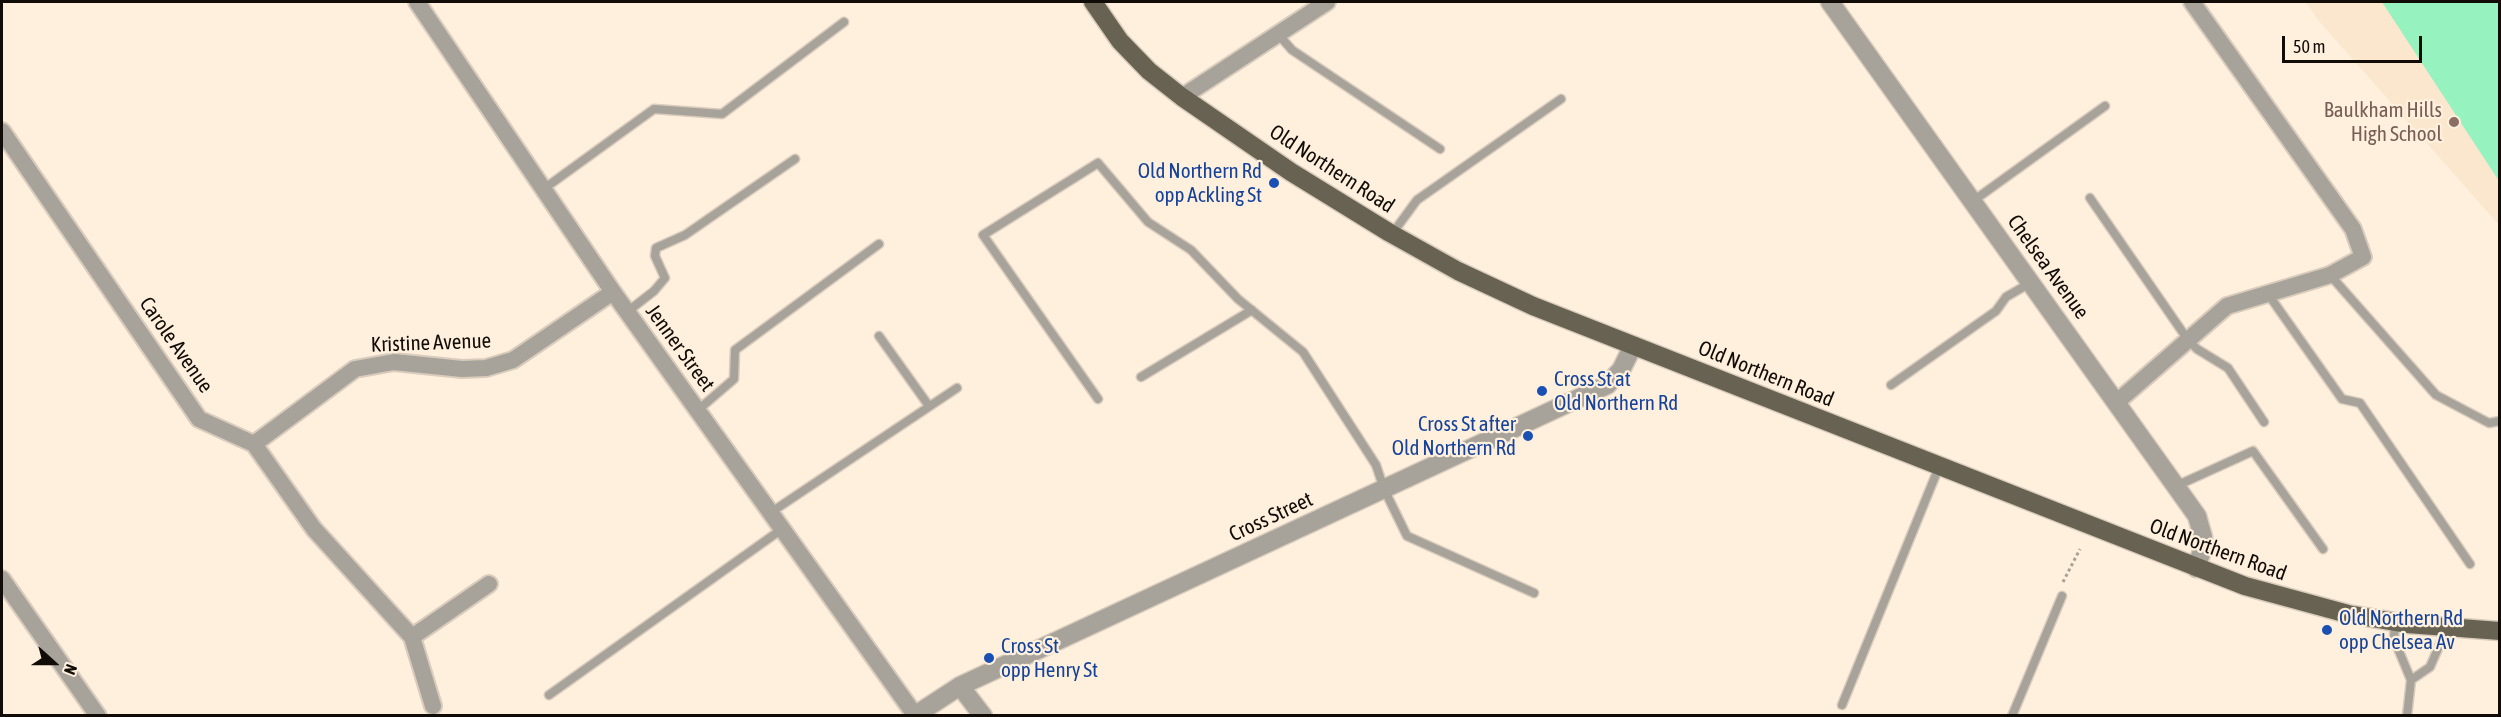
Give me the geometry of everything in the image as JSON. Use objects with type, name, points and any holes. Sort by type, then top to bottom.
[{"type":"main road","name":"Old Northern Road","points":[[1093,2],[1120,41],[1149,70],[1182,97],[1291,172],[1392,234],[1458,271],[1533,306],[2196,568],[2291,601],[2395,622],[2499,631]]},
{"type":"street","name":"Jenner Street","points":[[417,2],[545,188],[613,292],[914,715]]},
{"type":"street","points":[[1182,97],[1327,2]]},
{"type":"street","name":"Chelsea Avenue","points":[[1830,2],[2117,402],[2202,526],[2203,548],[2196,568]]},
{"type":"street","points":[[2117,402],[2227,306],[2330,275],[2363,257],[2353,229],[2192,2]]},
{"type":"street","name":"Carole Avenue","points":[[2,131],[200,419],[254,444],[314,529],[412,637],[433,705]]},
{"type":"street","name":"Kristine Avenue","points":[[254,444],[355,369],[394,362],[462,369],[486,368],[513,360],[613,292]]},
{"type":"street","name":"Cross Street","points":[[914,715],[960,686],[1607,385],[1621,369],[1633,346]]},
{"type":"street","points":[[2,579],[98,716]]},
{"type":"street","points":[[412,637],[489,584]]},
{"type":"street","points":[[960,686],[983,716]]},
{"type":"lane","points":[[545,188],[654,109],[722,114],[844,22]]},
{"type":"lane","points":[[1278,34],[1292,50],[1440,149]]},
{"type":"lane","points":[[1392,234],[1417,200],[1561,99]]},
{"type":"lane","points":[[1973,201],[2105,106]]},
{"type":"lane","points":[[627,312],[654,291],[664,278],[655,256],[656,248],[685,235],[795,159]]},
{"type":"lane","points":[[1098,399],[983,235],[1098,163],[1148,222],[1191,250],[1252,310],[1303,352],[1376,465],[1384,489],[1407,536],[1534,593]]},
{"type":"lane","points":[[2090,198],[2188,340],[2197,349],[2228,368],[2264,422]]},
{"type":"lane","points":[[698,410],[734,379],[735,350],[879,244]]},
{"type":"lane","points":[[2330,275],[2436,395],[2489,423],[2499,421]]},
{"type":"lane","points":[[1891,385],[1996,311],[2006,297],[2031,282]]},
{"type":"lane","points":[[2268,294],[2342,399],[2360,403],[2470,564]]},
{"type":"lane","points":[[1141,377],[1252,310]]},
{"type":"lane","points":[[879,336],[929,406]]},
{"type":"lane","points":[[770,513],[957,388]]},
{"type":"lane","points":[[2176,486],[2253,451],[2323,549]]},
{"type":"lane","points":[[1842,705],[1939,467]]},
{"type":"lane","points":[[549,695],[782,529]]},
{"type":"lane","points":[[2012,716],[2062,596]]},
{"type":"lane","points":[[2395,622],[2394,639],[2411,680],[2407,716]]},
{"type":"lane","points":[[2411,680],[2430,667],[2447,628]]},
{"type":"path","points":[[2062,596],[2063,582],[2080,549]]},
{"type":"shaded area","name":"Baulkham Hills High School","points":[[2306,2],[2499,2],[2499,225],[2318,20]]},
{"type":"green space","points":[[2382,2],[2499,2],[2499,181]]},
{"type":"place","name":"Baulkham Hills High School","points":[[2454,122]]},
{"type":"place","name":"Old Northern Rd opp Ackling St","points":[[1274,183]]},
{"type":"place","name":"Cross St at Old Northern Rd","points":[[1542,391]]},
{"type":"place","name":"Cross St after Old Northern Rd","points":[[1528,436]]},
{"type":"place","name":"Old Northern Rd opp Chelsea Av","points":[[2327,630]]},
{"type":"place","name":"Cross St opp Henry St","points":[[989,658]]}]
